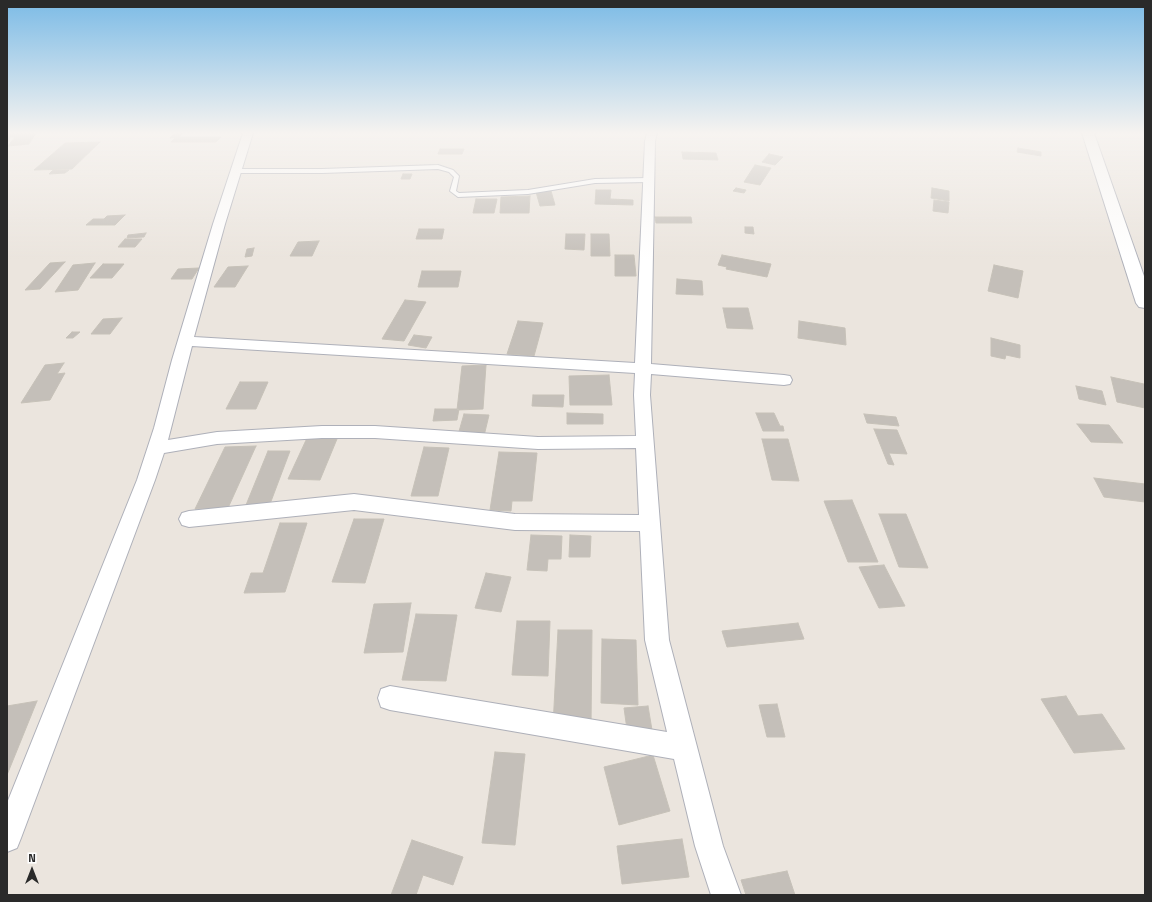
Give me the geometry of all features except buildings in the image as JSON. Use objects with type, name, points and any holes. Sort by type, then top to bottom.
[{"type":"street","points":[[7,838],[146,480],[219,224],[235,175]]},
{"type":"street","points":[[649,175],[642,395],[657,640],[708,846],[726,895]]},
{"type":"street","points":[[1102,175],[1145,303]]},
{"type":"street","points":[[186,341],[642,368],[784,380]]},
{"type":"street","points":[[156,448],[217,438],[322,432],[375,432],[538,443],[644,442]]},
{"type":"street","points":[[189,519],[354,502],[515,522],[649,523]]},
{"type":"street","points":[[390,698],[684,748]]},
{"type":"lane","points":[[455,175],[457,177],[453,191],[458,195],[528,192],[595,181],[649,180]]}]
